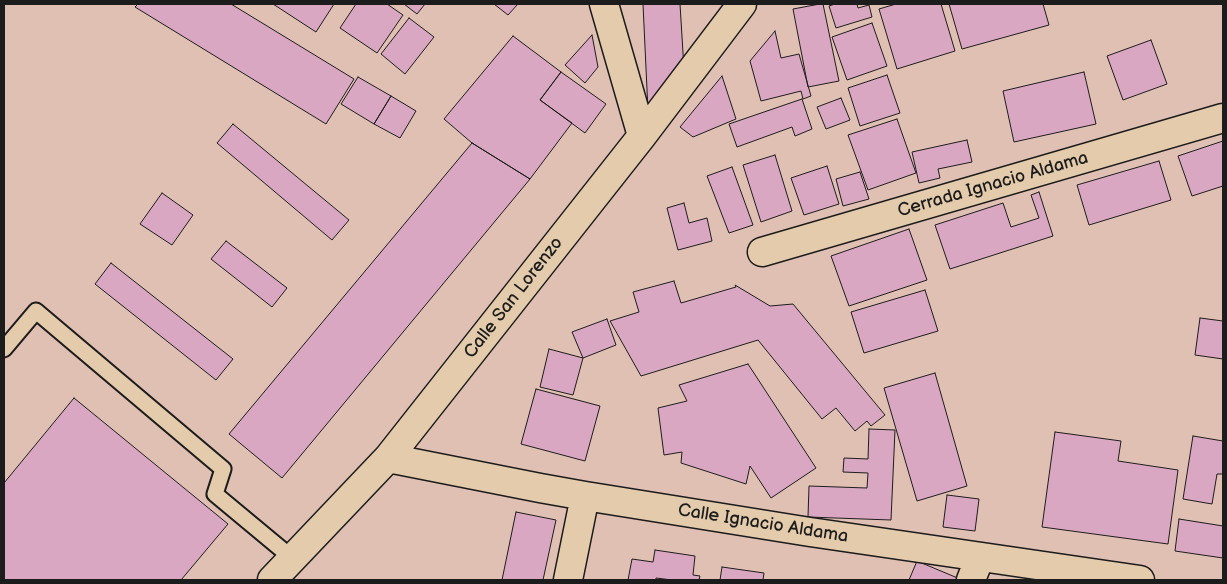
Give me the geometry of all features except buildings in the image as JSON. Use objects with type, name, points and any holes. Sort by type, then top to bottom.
[{"type":"street","points":[[604,4],[642,136]]},
{"type":"street","name":"Calle San Lorenzo","points":[[272,580],[388,458],[642,136],[742,4]]},
{"type":"street","name":"Cerrada Ignacio Aldama","points":[[762,252],[1223,118]]},
{"type":"street","name":"Calle Ignacio Aldama","points":[[388,458],[585,496],[810,532],[976,569],[1140,580]]},
{"type":"street","points":[[568,580],[585,496]]},
{"type":"lane","points":[[4,349],[36,311],[223,469],[214,494],[292,558]]}]
